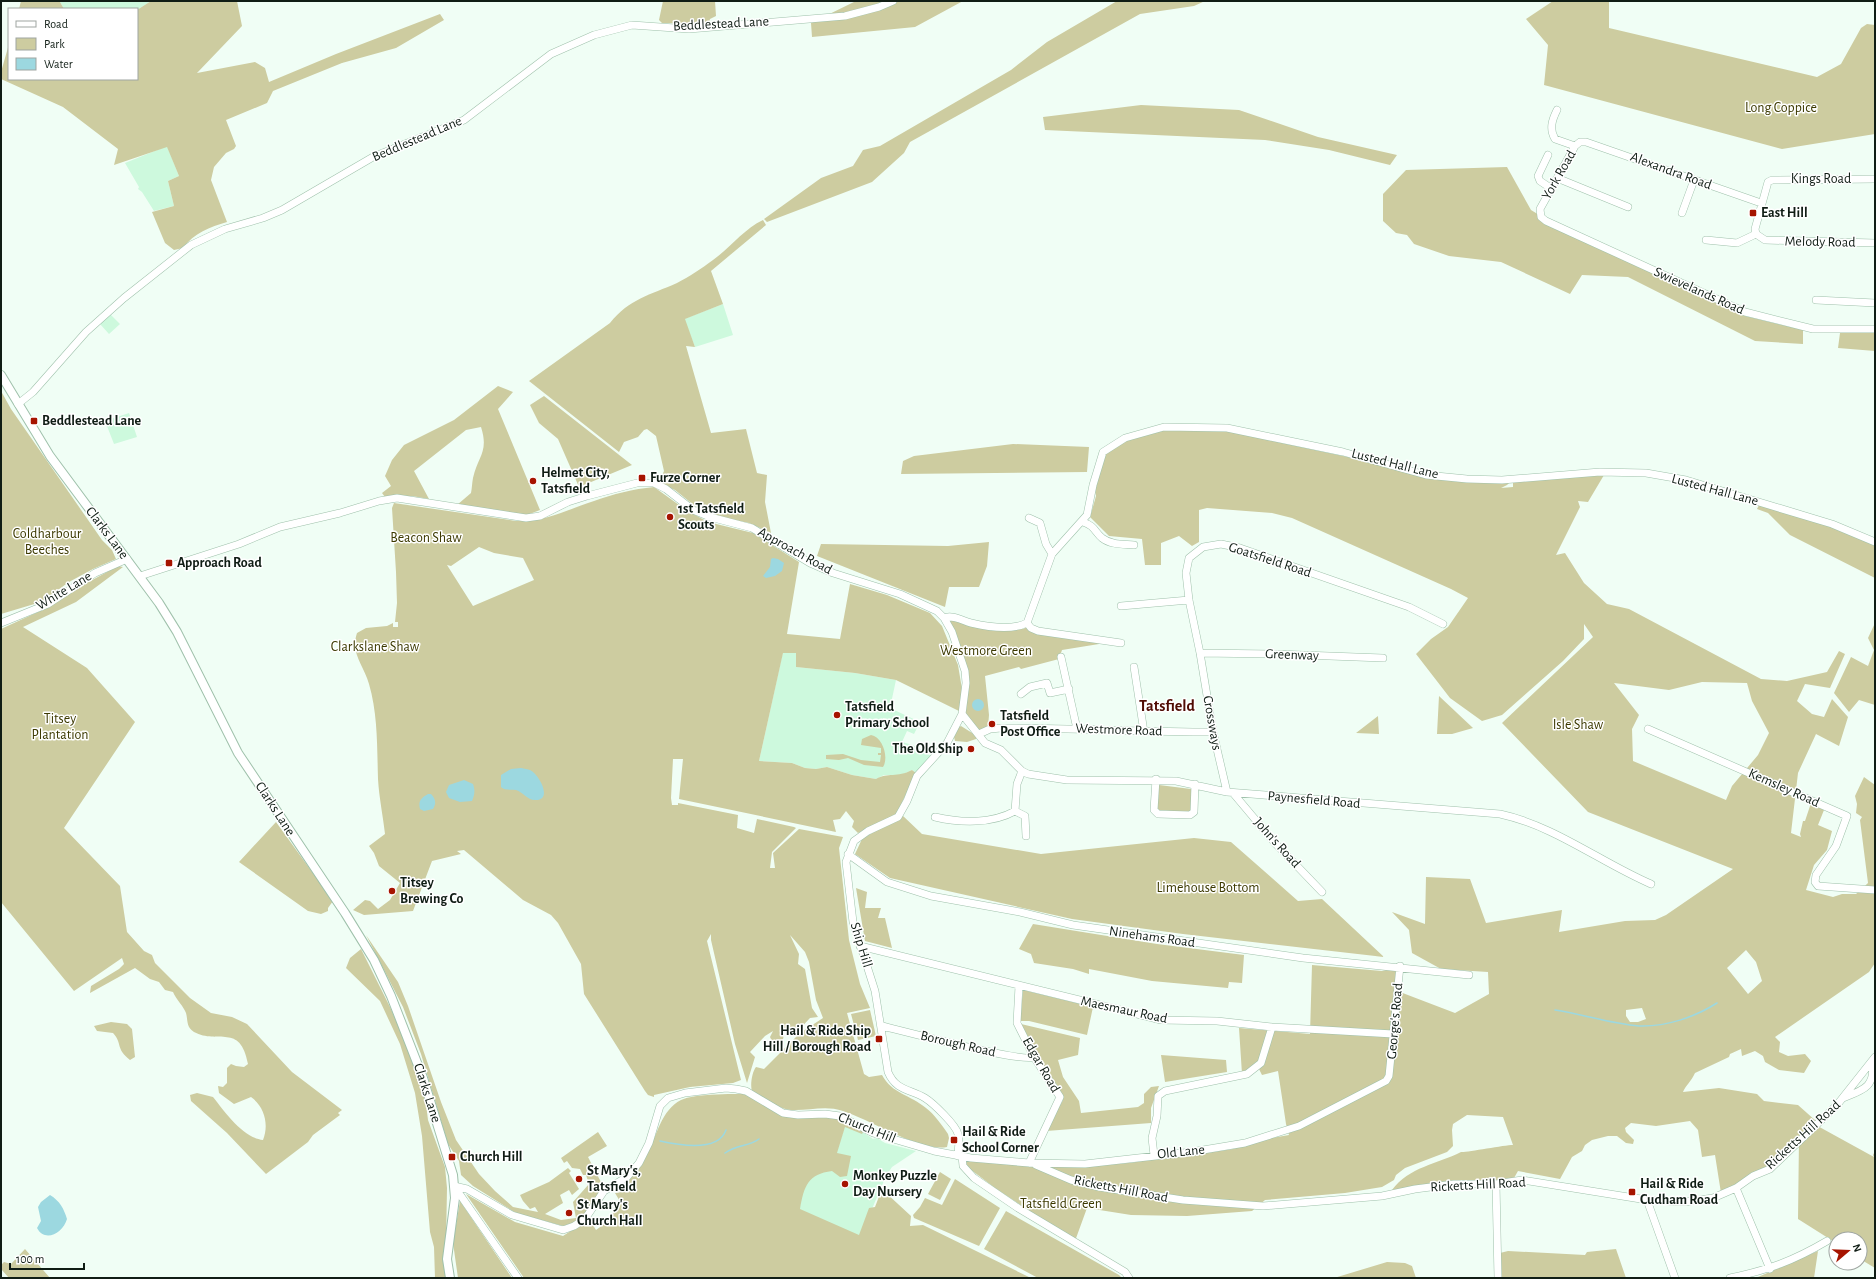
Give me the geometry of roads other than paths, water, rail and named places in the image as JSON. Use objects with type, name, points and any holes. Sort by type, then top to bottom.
[{"type":"main road","name":"Clarks Lane","points":[[1,375],[50,456],[140,576],[177,632],[238,753],[345,913],[374,960],[391,996],[420,1071],[450,1166],[455,1198],[447,1259],[450,1278]]},
{"type":"street","name":"Beddlestead Lane","points":[[18,404],[33,392],[86,332],[124,298],[191,245],[225,228],[263,218],[282,210],[373,157],[464,120],[551,54],[594,35],[632,25],[689,28],[845,16],[879,7],[893,1]]},
{"type":"street","name":"Alexandra Road","points":[[1557,110],[1551,126],[1552,134],[1555,139],[1578,144],[1592,143],[1761,203]]},
{"type":"street","name":"York Road","points":[[1540,209],[1578,144]]},
{"type":"street","points":[[1548,155],[1538,176],[1540,181],[1552,189]]},
{"type":"street","points":[[1557,178],[1628,207]]},
{"type":"street","name":"Kings Road","points":[[1761,203],[1768,182],[1772,180],[1875,179]]},
{"type":"street","points":[[1682,212],[1694,180]]},
{"type":"street","points":[[1706,240],[1737,243],[1756,234],[1755,228],[1761,203]]},
{"type":"street","name":"Swievelands Road","points":[[1540,209],[1541,217],[1546,221],[1745,312],[1813,329],[1875,329]]},
{"type":"street","name":"Melody Road","points":[[1756,234],[1765,240],[1875,243]]},
{"type":"street","points":[[1816,300],[1875,303]]},
{"type":"street","name":"Lusted Hall Lane","points":[[1027,623],[1052,554],[1083,522],[1087,515],[1093,485],[1103,452],[1125,438],[1164,427],[1227,428],[1343,452],[1438,476],[1502,480],[1600,472],[1646,473],[1686,480],[1832,524],[1875,542]]},
{"type":"street","name":"Approach Road","points":[[140,576],[239,544],[280,527],[340,513],[389,499],[397,498],[526,518],[540,516],[568,502],[587,496],[637,483],[648,482],[660,485],[693,510],[710,517],[752,528],[810,563],[833,573],[900,594],[927,606],[944,618]]},
{"type":"street","points":[[1029,518],[1040,523],[1046,544],[1052,554]]},
{"type":"street","points":[[1083,522],[1092,526],[1106,540],[1116,544],[1134,545]]},
{"type":"street","name":"Goatsfield Road","points":[[1200,653],[1189,600],[1186,573],[1189,558],[1203,547],[1221,544],[1240,548],[1410,607],[1443,624]]},
{"type":"street","name":"White Lane","points":[[1,623],[48,604],[94,573],[127,559]]},
{"type":"street","points":[[1121,606],[1189,600]]},
{"type":"street","points":[[848,854],[854,841],[859,837],[898,817],[907,802],[916,776],[947,743],[962,714],[966,684],[965,671],[952,632],[944,618],[950,616],[971,623],[1013,628],[1027,623],[1030,628],[1038,631],[1121,643]]},
{"type":"street","name":"Greenway","points":[[1200,653],[1383,658]]},
{"type":"street","name":"Crossways","points":[[1200,653],[1213,732],[1230,792]]},
{"type":"street","points":[[1061,657],[1077,729]]},
{"type":"street","points":[[1134,667],[1144,732]]},
{"type":"street","points":[[1021,694],[1030,687],[1047,683],[1047,694],[1069,689]]},
{"type":"street","points":[[962,714],[985,743],[1001,750],[1022,771],[1017,784],[1015,811]]},
{"type":"street","name":"Westmore Road","points":[[979,734],[990,728],[1077,729],[1144,732],[1213,732]]},
{"type":"street","name":"Kemsley Road","points":[[1648,729],[1847,816],[1836,846],[1816,875],[1815,882],[1818,886],[1875,890]]},
{"type":"street","name":"Paynesfield Road","points":[[1022,771],[1067,780],[1156,779],[1195,784],[1230,792],[1500,814],[1523,819],[1651,884]]},
{"type":"street","points":[[1156,779],[1154,810],[1158,814],[1190,815],[1194,812],[1195,784]]},
{"type":"street","name":"John's Road","points":[[1230,792],[1322,892]]},
{"type":"street","points":[[936,817],[964,821],[1002,817],[1015,811]]},
{"type":"street","points":[[1015,811],[1025,816],[1026,836]]},
{"type":"street","name":"Ship Hill","points":[[848,854],[846,862],[853,922],[875,991],[890,1076],[893,1081],[909,1092],[924,1098],[954,1126],[958,1132],[960,1156]]},
{"type":"street","name":"Ninehams Road","points":[[848,854],[887,882],[923,893],[1020,912],[1073,925],[1302,958],[1400,966],[1469,975]]},
{"type":"street","name":"Maesmaur Road","points":[[860,946],[1161,1020],[1218,1021],[1272,1027],[1393,1034]]},
{"type":"street","name":"George's Road","points":[[1389,1076],[1400,966]]},
{"type":"street","name":"Edgar Road","points":[[1019,986],[1017,1023],[1034,1057],[1060,1097],[1030,1163]]},
{"type":"street","name":"Borough Road","points":[[882,1026],[996,1053],[1026,1059],[1034,1057]]},
{"type":"street","points":[[1154,1155],[1152,1138],[1157,1116],[1158,1096],[1164,1091],[1247,1074],[1261,1063],[1272,1027]]},
{"type":"street","points":[[1843,1098],[1864,1090],[1872,1081],[1875,1073],[1874,1060]]},
{"type":"street","name":"Ricketts Hill Road","points":[[1030,1163],[1071,1180],[1098,1187],[1183,1200],[1263,1206],[1382,1196],[1415,1189],[1454,1184],[1496,1184],[1522,1180],[1647,1200],[1685,1202],[1713,1198],[1736,1188],[1753,1176],[1770,1169],[1843,1098],[1874,1060]]},
{"type":"street","name":"Old Lane","points":[[960,1156],[1030,1163],[1104,1163],[1154,1155],[1232,1146],[1298,1126],[1386,1081],[1389,1076]]},
{"type":"street","name":"Church Hill","points":[[454,1186],[467,1189],[512,1215],[563,1230],[574,1226],[585,1219],[604,1191],[627,1177],[639,1163],[649,1143],[660,1106],[663,1102],[685,1092],[726,1088],[746,1091],[783,1113],[798,1115],[825,1114],[840,1116],[880,1135],[934,1152],[960,1156]]},
{"type":"street","points":[[960,1156],[963,1166],[974,1178],[1018,1208],[1125,1272],[1129,1278]]},
{"type":"street","points":[[1496,1184],[1498,1278]]},
{"type":"street","points":[[454,1186],[518,1278]]},
{"type":"street","points":[[1736,1188],[1770,1269]]},
{"type":"street","points":[[1647,1200],[1675,1278]]},
{"type":"street","points":[[1730,1278],[1770,1269],[1806,1254],[1827,1241]]},
{"type":"water","points":[[773,558],[784,563],[782,571],[775,576],[766,578],[763,576],[770,567],[771,559]]},
{"type":"water","points":[[978,699],[982,701],[984,705],[982,709],[978,711],[974,709],[972,705],[974,701]]},
{"type":"water","points":[[521,768],[530,770],[538,777],[544,792],[540,799],[532,800],[516,790],[501,787],[501,775],[511,769]]},
{"type":"water","points":[[464,780],[473,784],[474,796],[472,801],[460,802],[449,798],[446,792],[449,785]]},
{"type":"water","points":[[428,794],[431,794],[434,797],[435,805],[433,809],[424,811],[420,809],[419,806],[422,798]]},
{"type":"water","points":[[50,1195],[61,1206],[67,1219],[65,1224],[58,1232],[44,1235],[37,1228],[41,1221],[38,1207],[41,1202]]},
{"type":"waterway","points":[[1555,1010],[1618,1023],[1649,1026],[1670,1023],[1690,1017],[1717,1003]]},
{"type":"waterway","points":[[660,1141],[697,1146],[706,1145],[715,1142],[722,1137],[726,1130]]},
{"type":"waterway","points":[[725,1153],[734,1148],[755,1142],[759,1139]]},
{"type":"place","name":"East Hill","points":[[1753,213]]},
{"type":"place","name":"Beddlestead Lane","points":[[34,421]]},
{"type":"place","name":"Furze Corner","points":[[642,478]]},
{"type":"place","name":"Helmet City, Tatsfield","points":[[533,481]]},
{"type":"place","name":"1st Tatsfield Scouts","points":[[670,517]]},
{"type":"place","name":"Approach Road","points":[[169,563]]},
{"type":"place","name":"Tatsfield Primary School","points":[[837,715]]},
{"type":"place","name":"Tatsfield Post Office","points":[[992,724]]},
{"type":"place","name":"The Old Ship","points":[[971,749]]},
{"type":"place","name":"Titsey Brewing Co","points":[[392,891]]},
{"type":"place","name":"Hail & Ride Ship Hill / Borough Road","points":[[879,1039]]},
{"type":"place","name":"Hail & Ride School Corner","points":[[954,1140]]},
{"type":"place","name":"Church Hill","points":[[452,1157]]},
{"type":"place","name":"St Mary's, Tatsfield","points":[[579,1179]]},
{"type":"place","name":"Monkey Puzzle Day Nursery","points":[[845,1184]]},
{"type":"place","name":"Hail & Ride Cudham Road","points":[[1632,1192]]},
{"type":"place","name":"St Mary's Church Hall","points":[[569,1213]]},
{"type":"district","name":"Tatsfield","points":[[1167,706]]},
{"type":"park label","name":"Long Coppice","points":[[1781,108]]},
{"type":"park label","name":"Beacon Shaw","points":[[426,538]]},
{"type":"park label","name":"Coldharbour Beeches","points":[[47,542]]},
{"type":"park label","name":"Clarkslane Shaw","points":[[375,647]]},
{"type":"park label","name":"Westmore Green","points":[[986,651]]},
{"type":"park label","name":"Isle Shaw","points":[[1578,725]]},
{"type":"park label","name":"Titsey Plantation","points":[[60,728]]},
{"type":"park label","name":"Limehouse Bottom","points":[[1208,888]]},
{"type":"park label","name":"Tatsfield Green","points":[[1061,1204]]}]
